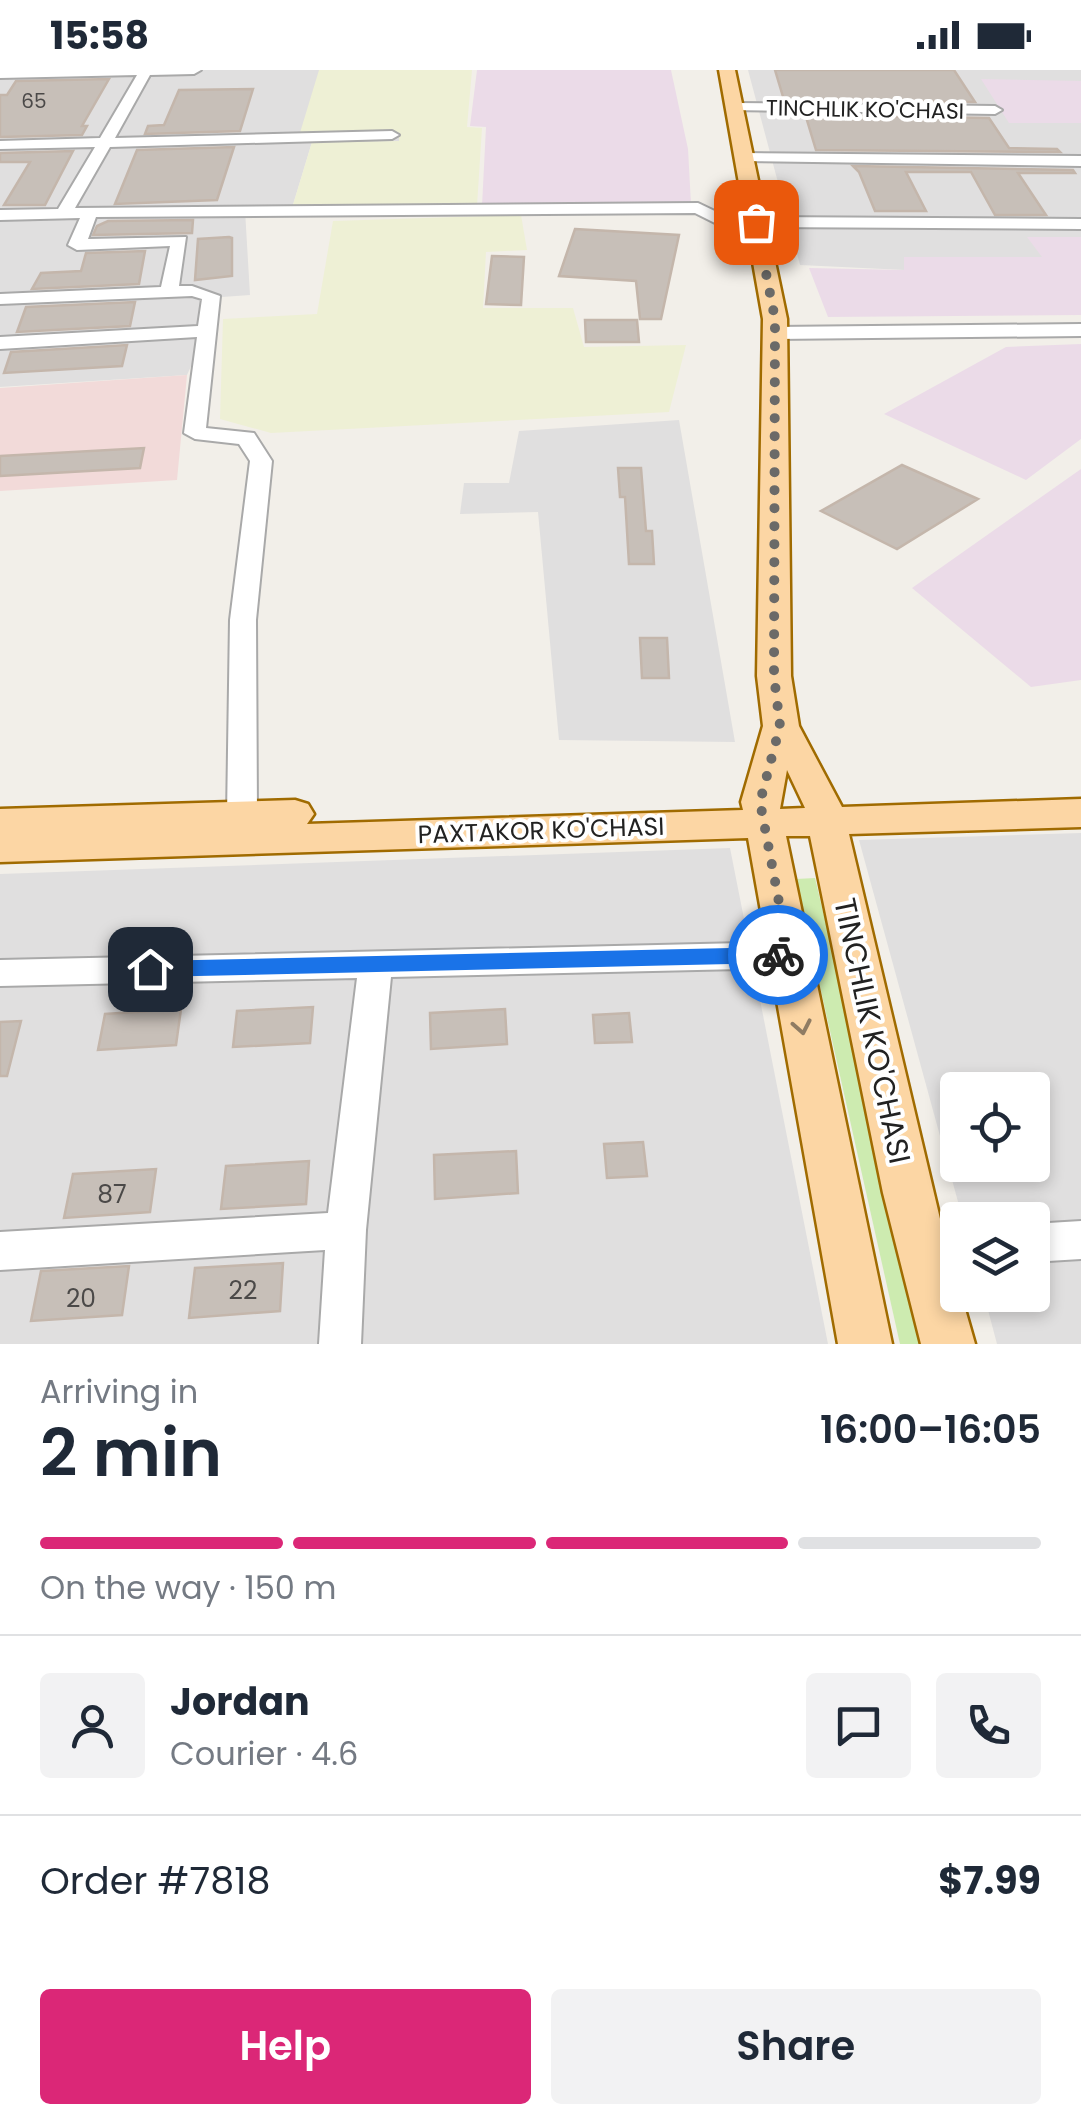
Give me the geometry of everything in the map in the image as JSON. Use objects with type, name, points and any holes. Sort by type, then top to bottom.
[{"type":"main road","name":"TINCHLIK KO'CHASI","points":[[727,70],[775,333],[774,676],[780,726],[762,813],[865,1344]]},
{"type":"main road","name":"TINCHLIK KO'CHASI","points":[[780,726],[824,811],[908,1194],[940,1246]]},
{"type":"main road","name":"PAXTAKOR KO'CHASI","points":[[824,811],[1081,792]]},
{"type":"main road","name":"PAXTAKOR KO'CHASI","points":[[0,822],[242,816],[762,813]]},
{"type":"main road","name":"PAXTAKOR KO'CHASI","points":[[0,848],[762,813],[1081,813]]},
{"type":"main road","name":"TINCHLIK KO'CHASI","points":[[946,1312],[948,1344]]},
{"type":"street","points":[[0,74],[194,70]]},
{"type":"street","points":[[64,213],[146,71]]},
{"type":"street","name":"TINCHLIK KO'CHASI","points":[[735,107],[995,110]]},
{"type":"street","points":[[0,145],[392,135]]},
{"type":"street","points":[[744,158],[1081,161]]},
{"type":"street","points":[[0,215],[230,208],[234,212],[698,208],[717,219],[756,222],[1081,224]]},
{"type":"street","points":[[90,212],[77,245],[180,241],[169,292]]},
{"type":"street","points":[[0,300],[169,292],[206,292],[211,296],[194,433],[246,438],[261,460],[244,620],[242,816]]},
{"type":"street","points":[[775,333],[1081,330]]},
{"type":"street","points":[[0,343],[208,332]]},
{"type":"street","points":[[0,972],[789,955]]},
{"type":"street","points":[[340,1344],[346,1230],[376,963]]},
{"type":"street","points":[[0,1251],[346,1230]]},
{"type":"street","points":[[1050,1242],[1081,1240]]},
{"type":"shaded area","points":[[0,70],[333,70],[319,71],[400,133],[399,142],[312,142],[292,208],[245,210],[250,295],[222,297],[187,375],[0,387]]},
{"type":"shaded area","points":[[477,70],[671,70],[688,149],[691,204],[482,206],[486,127],[470,126]]},
{"type":"shaded area","points":[[748,70],[1081,70],[1081,237],[1028,237],[1044,258],[905,257],[905,270],[800,265]]},
{"type":"shaded area","points":[[981,79],[1081,81],[1081,123],[1009,123]]},
{"type":"shaded area","points":[[1027,237],[1081,237],[1081,315],[828,317],[809,268],[904,270],[904,257],[1042,257]]},
{"type":"shaded area","points":[[1081,344],[1081,439],[1026,480],[884,414],[1006,347]]},
{"type":"shaded area","points":[[187,375],[177,480],[0,491],[0,388]]},
{"type":"shaded area","points":[[679,420],[735,742],[559,740],[538,512],[460,514],[464,483],[509,483],[519,431]]},
{"type":"shaded area","points":[[1081,469],[1081,680],[1031,687],[912,588]]},
{"type":"shaded area","points":[[1081,833],[1081,1344],[997,1344],[989,1312],[1050,1312],[1050,1202],[958,1202],[953,1182],[1050,1182],[1050,1072],[940,1072],[940,1136],[859,840]]},
{"type":"shaded area","points":[[730,848],[828,1344],[0,1344],[0,874]]},
{"type":"green space","points":[[319,70],[472,70],[467,127],[482,128],[477,206],[292,208],[312,142],[399,141],[399,133],[299,136]]},
{"type":"green space","points":[[521,215],[527,250],[486,252],[483,308],[573,308],[584,347],[686,345],[669,412],[271,433],[220,419],[223,319],[317,314],[333,221]]},
{"type":"green space","points":[[815,878],[926,1344],[900,1344],[796,879]]},
{"type":"building","points":[[775,70],[954,70],[975,102],[784,100]]},
{"type":"building","points":[[109,79],[82,126],[87,126],[82,135],[0,137],[0,95],[7,95],[16,81]]},
{"type":"building","points":[[253,89],[240,131],[145,134],[148,126],[164,125],[179,90]]},
{"type":"building","points":[[791,115],[989,118],[1009,148],[1060,152],[816,150],[806,117]]},
{"type":"building","points":[[234,147],[217,200],[115,204],[137,150]]},
{"type":"building","points":[[73,151],[45,205],[4,205],[30,162],[0,162],[0,153]]},
{"type":"building","points":[[853,166],[1075,173],[1018,173],[1046,215],[995,215],[971,172],[906,172],[926,211],[875,211]]},
{"type":"building","points":[[193,220],[192,233],[93,235],[97,226],[108,221]]},
{"type":"building","points":[[575,229],[679,235],[661,319],[640,319],[636,281],[559,276]]},
{"type":"building","points":[[229,237],[232,276],[195,280],[198,239]]},
{"type":"building","points":[[145,251],[139,284],[32,289],[41,273],[81,271],[86,253]]},
{"type":"building","points":[[492,256],[524,257],[521,305],[486,304]]},
{"type":"building","points":[[135,302],[130,326],[17,332],[26,307]]},
{"type":"building","points":[[585,320],[637,320],[639,342],[586,342]]},
{"type":"building","points":[[127,345],[122,366],[4,373],[11,352]]},
{"type":"building","points":[[144,448],[140,468],[0,476],[0,456]]},
{"type":"building","points":[[902,465],[978,499],[897,549],[821,511]]},
{"type":"building","points":[[618,468],[641,468],[646,531],[652,531],[654,564],[629,564],[625,497],[620,497]]},
{"type":"building","points":[[640,638],[667,638],[669,678],[642,678]]},
{"type":"building","points":[[313,1007],[310,1043],[233,1047],[237,1011]]},
{"type":"building","points":[[181,1009],[176,1045],[98,1050],[105,1014]]},
{"type":"building","points":[[505,1009],[507,1044],[431,1049],[430,1013]]},
{"type":"building","points":[[629,1013],[632,1042],[595,1043],[593,1015]]},
{"type":"building","points":[[21,1021],[7,1076],[0,1076],[0,1022]]},
{"type":"building","points":[[643,1142],[647,1176],[607,1178],[604,1144]]},
{"type":"building","points":[[516,1151],[518,1193],[435,1199],[434,1155]]},
{"type":"building","points":[[309,1161],[306,1204],[221,1209],[226,1166]]},
{"type":"building","points":[[156,1169],[150,1212],[64,1218],[73,1174]]},
{"type":"building","points":[[283,1263],[280,1311],[189,1318],[195,1268]]},
{"type":"building","points":[[129,1266],[122,1315],[31,1321],[41,1271]]},
{"type":"way so far","points":[[756,222],[775,319],[774,676],[780,726],[760,802],[789,955],[778,955]]},
{"type":"route","points":[[150,969],[778,955]]}]
